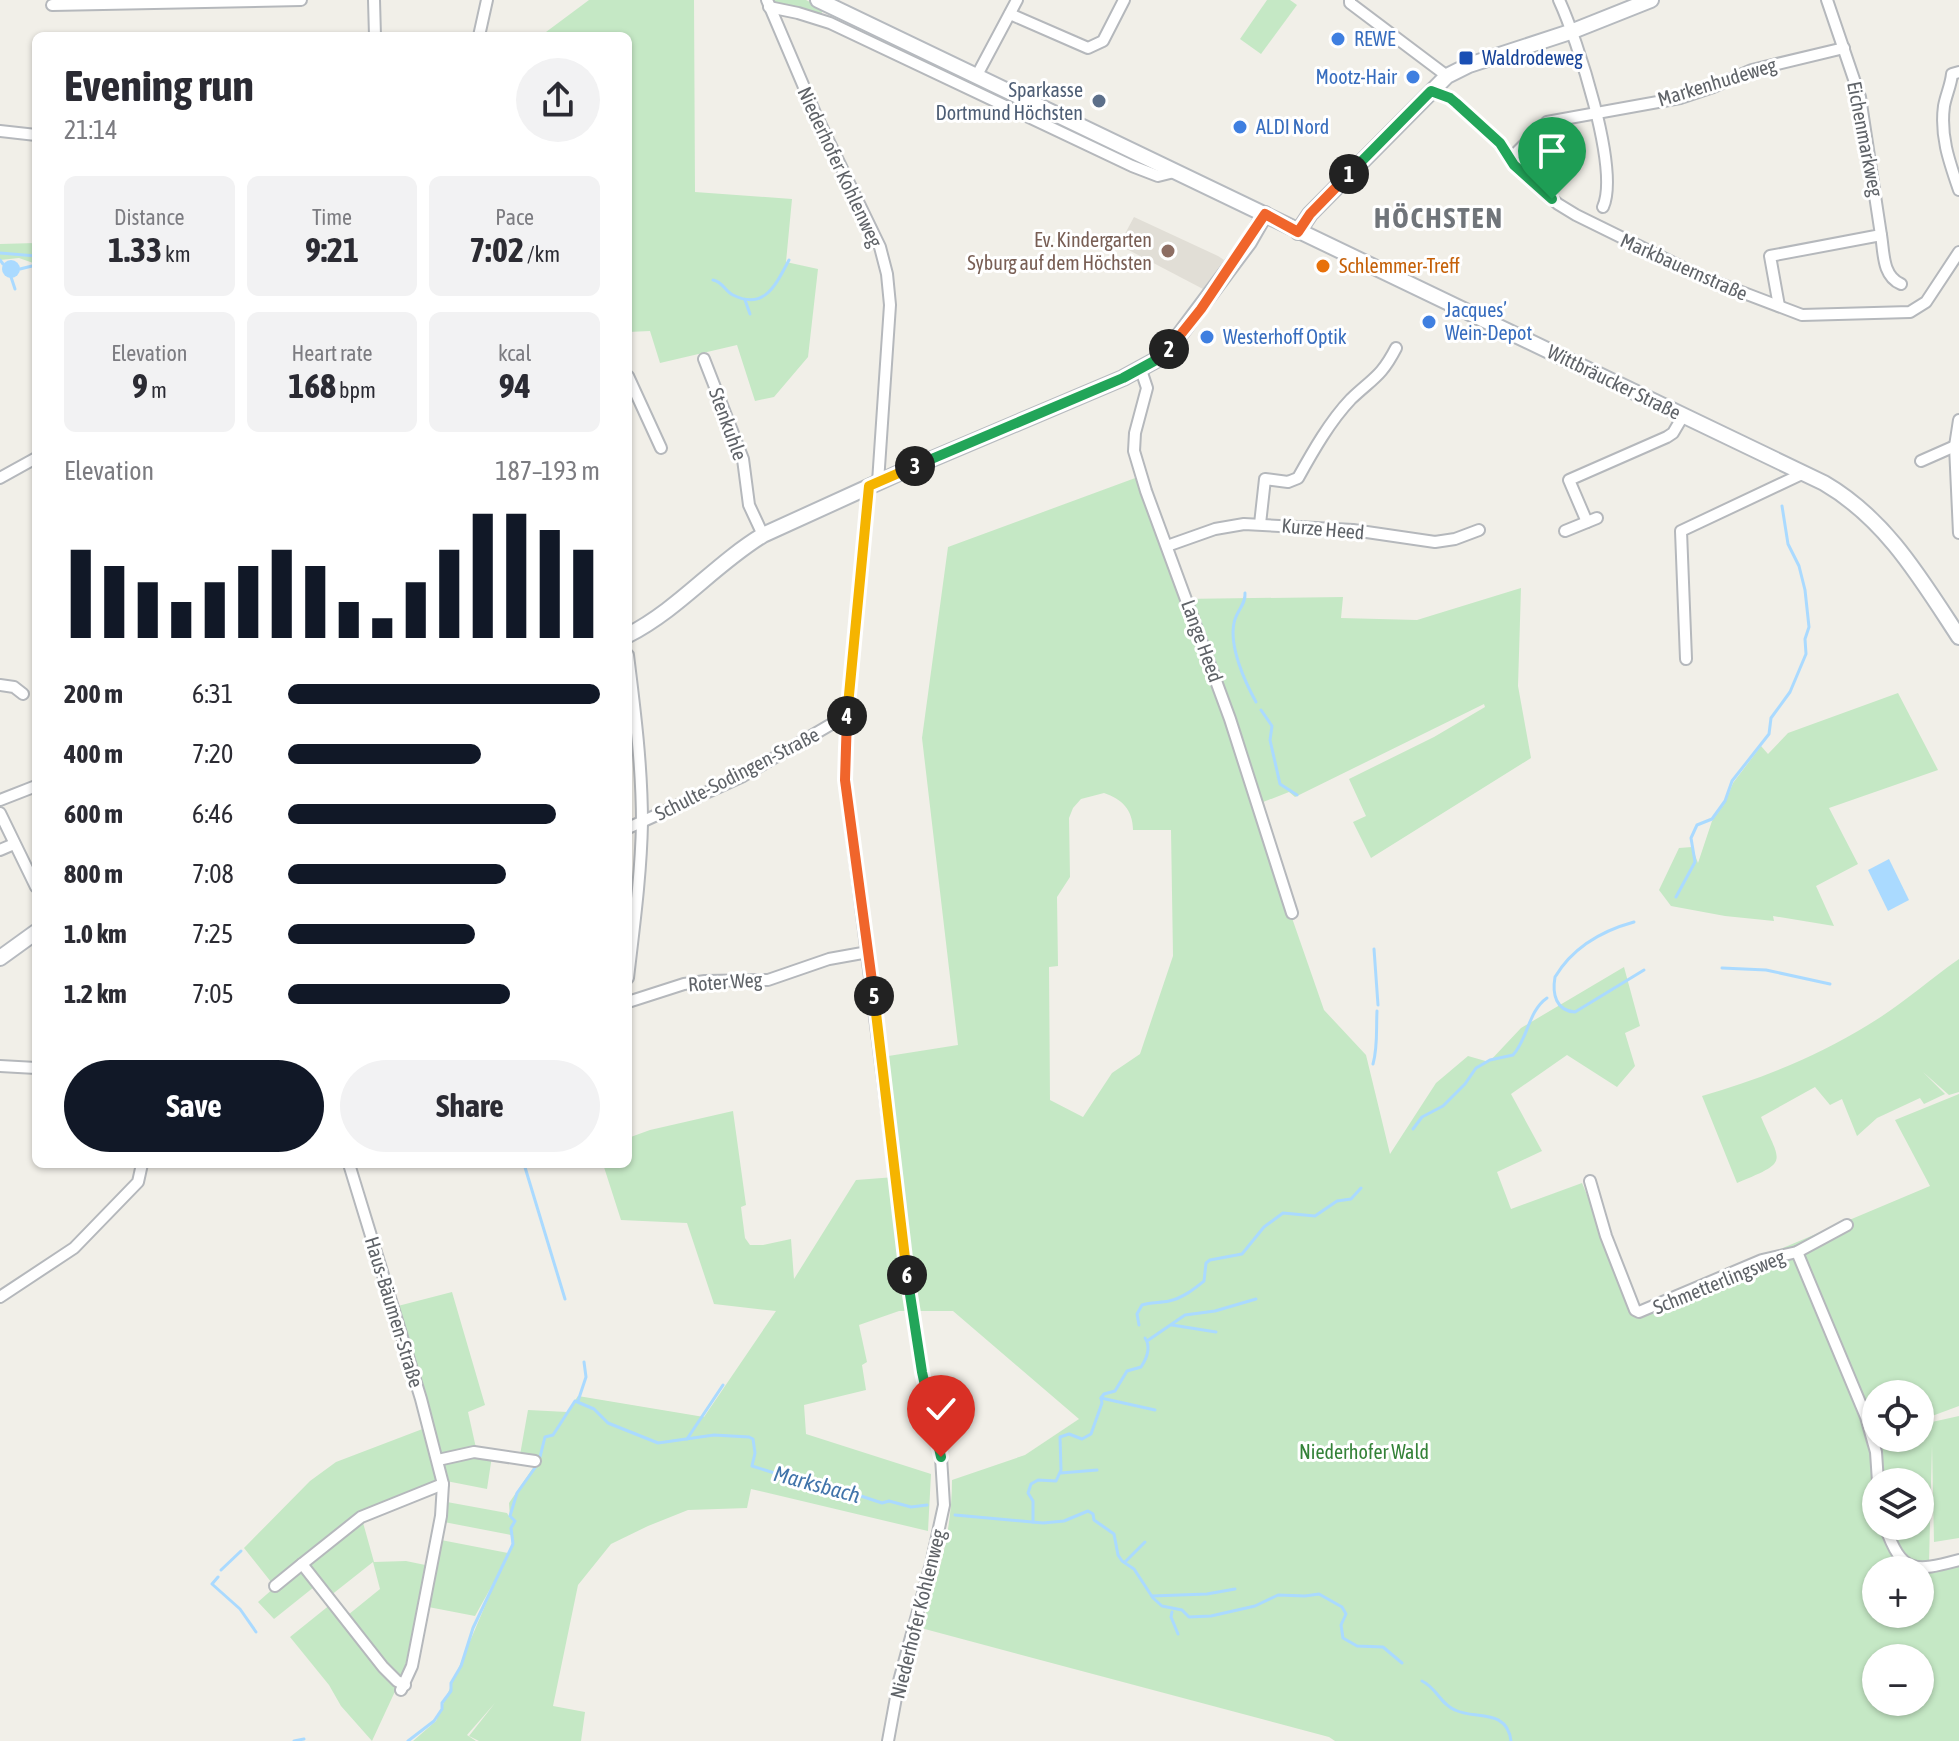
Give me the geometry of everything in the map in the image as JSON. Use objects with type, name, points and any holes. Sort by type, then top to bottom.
[{"type":"main road","name":"Wittbräucker Straße","points":[[818,0],[1804,473],[1851,500],[1881,527],[1918,573],[1959,635]]},
{"type":"main road","points":[[1298,232],[1310,214],[1447,76],[1477,62],[1573,31],[1651,0]]},
{"type":"main road","points":[[632,631],[668,611],[763,535],[873,484],[1141,370],[1164,353],[1183,332],[1249,242],[1265,214]]},
{"type":"main road","points":[[0,958],[32,935]]},
{"type":"street","points":[[52,5],[69,2],[301,0]]},
{"type":"street","points":[[374,0],[375,32]]},
{"type":"street","points":[[480,32],[487,0]]},
{"type":"street","points":[[976,77],[1017,0]]},
{"type":"street","points":[[1010,14],[1088,48],[1103,41],[1124,0]]},
{"type":"street","points":[[1350,0],[1447,76]]},
{"type":"street","points":[[1559,0],[1573,31],[1596,112],[1609,185],[1603,207]]},
{"type":"street","name":"Eichenmarkweg","points":[[1827,0],[1860,97],[1887,272],[1901,284]]},
{"type":"street","name":"Niederhofer Kohlenweg","points":[[768,4],[815,113],[880,247],[887,274],[889,316],[847,721],[845,780],[912,1309],[941,1457],[944,1489],[941,1523],[899,1681],[888,1741]]},
{"type":"street","name":"Wittbräucker Straße","points":[[768,4],[830,23],[1132,166],[1158,176],[1174,172]]},
{"type":"street","name":"Markenhudeweg","points":[[1510,159],[1547,122],[1680,98],[1752,70],[1844,48]]},
{"type":"street","points":[[1959,72],[1952,74],[1950,93],[1945,102],[1943,139],[1959,190]]},
{"type":"street","name":"Markbauernstraße","points":[[1431,91],[1456,103],[1500,143],[1514,165],[1558,204],[1587,222],[1702,277],[1802,315],[1910,312],[1926,302],[1959,252]]},
{"type":"street","points":[[0,131],[32,135]]},
{"type":"street","points":[[1779,306],[1770,256],[1881,235]]},
{"type":"street","points":[[1260,524],[1265,479],[1288,482],[1298,478],[1350,400],[1378,377],[1396,348]]},
{"type":"street","name":"Stenkuhle","points":[[704,359],[743,459],[749,505],[763,535]]},
{"type":"street","name":"Lange Heed","points":[[1141,370],[1147,388],[1135,433],[1134,451],[1230,719],[1292,913]]},
{"type":"street","points":[[632,385],[661,448]]},
{"type":"street","points":[[1565,531],[1592,520],[1569,480],[1671,435],[1683,416]]},
{"type":"street","points":[[1959,420],[1955,446],[1959,533]]},
{"type":"street","points":[[1921,461],[1955,446]]},
{"type":"street","points":[[0,478],[32,460]]},
{"type":"street","points":[[1686,659],[1688,648],[1681,531],[1804,473]]},
{"type":"street","name":"Kurze Heed","points":[[1167,546],[1215,529],[1244,524],[1353,530],[1435,542],[1479,530]]},
{"type":"street","points":[[0,685],[14,687],[23,694]]},
{"type":"street","points":[[632,687],[638,736],[642,823],[632,946]]},
{"type":"street","name":"Schulte-Sodingen-Straße","points":[[632,827],[743,776],[835,722],[847,721]]},
{"type":"street","points":[[0,800],[32,788]]},
{"type":"street","points":[[0,813],[32,879]]},
{"type":"street","points":[[0,850],[14,844]]},
{"type":"street","name":"Roter Weg","points":[[632,1001],[684,984],[768,980],[829,959],[868,952]]},
{"type":"street","points":[[0,1066],[32,1068]]},
{"type":"street","points":[[0,1297],[74,1248],[138,1182],[141,1168]]},
{"type":"street","name":"Haus-Bäumen-Straße","points":[[302,1564],[383,1667],[403,1687],[412,1666],[418,1636],[441,1516],[443,1484],[350,1168]]},
{"type":"street","name":"Schmetterlingsweg","points":[[1590,1181],[1606,1236],[1635,1310],[1639,1312],[1762,1260],[1797,1252],[1847,1225]]},
{"type":"street","name":"Schmetterlingsweg","points":[[1797,1252],[1866,1417],[1877,1468]]},
{"type":"street","points":[[438,1460],[474,1452],[535,1461]]},
{"type":"street","points":[[275,1586],[361,1517],[443,1484]]},
{"type":"street","points":[[1890,1540],[1902,1560],[1920,1569],[1959,1560]]},
{"type":"shaded area","name":"Ev. Kindergarten Syburg auf dem Höchsten","points":[[1134,217],[1224,260],[1203,289],[1119,245]]},
{"type":"green space","points":[[589,0],[694,0],[695,192],[792,199],[786,262],[818,269],[808,357],[774,397],[755,401],[737,345],[660,363],[650,331],[632,332],[632,32],[546,32]]},
{"type":"green space","points":[[773,0],[806,0],[824,9],[819,17],[775,4]]},
{"type":"green space","points":[[1267,0],[1290,0],[1297,5],[1261,54],[1240,39]]},
{"type":"green space","points":[[32,243],[32,263],[19,258],[0,260],[0,244]]},
{"type":"green space","name":"Niederhofer Wald","points":[[1138,477],[1180,599],[1343,597],[1341,618],[1417,620],[1521,588],[1518,686],[1531,758],[1371,858],[1353,822],[1366,816],[1349,779],[1434,737],[1485,707],[1484,704],[1295,797],[1289,792],[1253,806],[1324,1010],[1366,1055],[1390,1154],[1436,1083],[1468,1056],[1489,1062],[1521,1028],[1624,967],[1640,1026],[1625,1033],[1635,1066],[1617,1087],[1567,1055],[1511,1094],[1542,1151],[1497,1172],[1511,1209],[1582,1183],[1635,1310],[1930,1186],[1895,1120],[1959,1094],[1959,1406],[1934,1415],[1934,1380],[1862,1380],[1862,1452],[1932,1452],[1931,1468],[1862,1468],[1862,1540],[1930,1540],[1929,1556],[1862,1556],[1862,1628],[1934,1628],[1934,1562],[1959,1561],[1959,1741],[1335,1741],[921,1628],[943,1555],[950,1518],[952,1480],[1025,1455],[1079,1419],[953,1311],[899,1311],[859,1325],[867,1362],[862,1365],[866,1390],[804,1405],[806,1434],[931,1474],[928,1531],[751,1489],[747,1508],[688,1510],[648,1526],[611,1544],[578,1585],[553,1706],[585,1712],[581,1741],[479,1741],[469,1736],[495,1703],[467,1735],[476,1741],[413,1741],[436,1721],[499,1573],[475,1616],[418,1605],[404,1672],[372,1741],[341,1706],[329,1685],[290,1637],[331,1604],[343,1619],[380,1589],[373,1562],[330,1596],[319,1583],[274,1619],[258,1602],[275,1587],[244,1548],[310,1481],[336,1462],[433,1425],[418,1371],[394,1307],[452,1292],[485,1405],[468,1412],[476,1448],[492,1456],[487,1489],[436,1479],[432,1486],[362,1519],[374,1562],[406,1561],[435,1567],[441,1540],[508,1553],[512,1545],[511,1535],[444,1522],[447,1502],[507,1513],[510,1518],[509,1503],[535,1465],[520,1455],[528,1410],[567,1412],[578,1396],[704,1417],[776,1311],[714,1304],[687,1223],[621,1220],[604,1168],[632,1168],[632,1137],[733,1111],[746,1205],[741,1207],[745,1238],[750,1245],[791,1239],[794,1279],[856,1180],[895,1177],[882,1057],[958,1045],[922,738],[948,547]],"holes":[[[1104,793],[1116,798],[1131,817],[1133,830],[1171,830],[1173,956],[1140,1054],[1112,1073],[1083,1117],[1050,1100],[1049,967],[1058,966],[1057,897],[1070,877],[1069,818],[1081,799]]]},
{"type":"green space","points":[[1898,693],[1938,770],[1829,808],[1858,864],[1816,886],[1834,926],[1773,916],[1774,921],[1725,916],[1671,906],[1659,890],[1679,848],[1692,847],[1698,863],[1712,821],[1725,803],[1733,783],[1761,746],[1768,754],[1788,733]]},
{"type":"green space","points":[[1959,959],[1959,1092],[1949,1095],[1923,1072],[1945,1094],[1924,1104],[1920,1098],[1877,1118],[1857,1136],[1842,1099],[1830,1105],[1815,1087],[1761,1117],[1776,1159],[1766,1170],[1737,1183],[1702,1096],[1767,1075],[1848,1037],[1880,1018]]},
{"type":"green space","name":"Niederhofer Wald","points":[[1959,1416],[1959,1538],[1934,1542],[1934,1422]]},
{"type":"water","points":[[11,260],[20,269],[11,278],[2,269]]},
{"type":"water","points":[[1889,859],[1909,900],[1888,911],[1868,870]]},
{"type":"waterway","points":[[0,253],[32,256]]},
{"type":"waterway","points":[[0,260],[3,264]]},
{"type":"waterway","points":[[713,280],[733,295],[753,300],[774,286],[789,260]]},
{"type":"waterway","points":[[20,269],[32,266]]},
{"type":"waterway","points":[[11,277],[15,289]]},
{"type":"waterway","points":[[745,300],[750,314]]},
{"type":"waterway","points":[[1676,897],[1695,862],[1691,838],[1697,825],[1712,819],[1725,801],[1732,781],[1769,734],[1771,718],[1790,692],[1806,654],[1805,639],[1809,627],[1805,590],[1799,566],[1788,544],[1782,506]]},
{"type":"waterway","name":"Lange Heed","points":[[1245,593],[1234,623],[1234,643],[1243,675],[1256,702]]},
{"type":"waterway","name":"Lange Heed","points":[[1261,710],[1272,726],[1270,740],[1280,784],[1297,795]]},
{"type":"waterway","points":[[1634,922],[1599,935],[1570,957],[1555,977],[1555,995],[1563,1008],[1575,1012],[1644,970]]},
{"type":"waterway","name":"Lange Heed","points":[[1374,949],[1378,1005]]},
{"type":"waterway","name":"Marksbach","points":[[1722,968],[1766,970],[1830,984]]},
{"type":"waterway","name":"Marksbach","points":[[1413,1129],[1422,1117],[1443,1106],[1476,1068],[1490,1060],[1513,1055],[1536,1010],[1547,998]]},
{"type":"waterway","name":"Lange Heed","points":[[1373,1064],[1377,1011]]},
{"type":"waterway","points":[[525,1168],[565,1299]]},
{"type":"waterway","name":"Marksbach","points":[[1139,1325],[1137,1314],[1142,1305],[1169,1301],[1188,1293],[1204,1281],[1206,1263],[1242,1254],[1264,1227],[1283,1213],[1315,1216],[1337,1201],[1351,1199],[1361,1188]]},
{"type":"waterway","points":[[1147,1341],[1185,1315],[1215,1311],[1256,1299]]},
{"type":"waterway","points":[[1172,1325],[1216,1332]]},
{"type":"waterway","name":"Marksbach","points":[[1033,1522],[1033,1501],[1028,1493],[1031,1484],[1038,1480],[1056,1481],[1061,1470],[1060,1437],[1069,1434],[1082,1439],[1091,1434],[1101,1398],[1115,1391],[1127,1371],[1143,1364],[1148,1349],[1145,1338]]},
{"type":"waterway","points":[[578,1401],[586,1377],[584,1362]]},
{"type":"waterway","points":[[687,1439],[723,1385]]},
{"type":"waterway","points":[[1101,1398],[1155,1410]]},
{"type":"waterway","name":"Marksbach","points":[[540,1457],[545,1437],[553,1435],[575,1401],[594,1409],[608,1423],[658,1443],[714,1435],[749,1437],[753,1439],[755,1453],[752,1466],[882,1503],[889,1501],[911,1507],[927,1505]]},
{"type":"waterway","name":"Marksbach","points":[[408,1741],[434,1721],[451,1691],[451,1683],[461,1666],[473,1628],[513,1544],[511,1528],[515,1521],[510,1516],[517,1493],[537,1465]]},
{"type":"waterway","points":[[1061,1473],[1097,1470]]},
{"type":"waterway","points":[[955,1515],[1043,1523],[1064,1521],[1088,1511],[1093,1514],[1094,1520],[1114,1534],[1118,1555],[1134,1569],[1162,1606],[1182,1610],[1189,1617],[1211,1616],[1255,1606],[1278,1595],[1319,1594],[1342,1607],[1346,1614],[1341,1625],[1343,1638],[1357,1646],[1383,1647],[1402,1663]]},
{"type":"waterway","points":[[1125,1562],[1145,1542]]},
{"type":"waterway","points":[[221,1570],[241,1551]]},
{"type":"waterway","points":[[218,1577],[212,1584],[240,1609],[256,1632]]},
{"type":"waterway","points":[[1152,1596],[1207,1594],[1235,1589]]},
{"type":"waterway","points":[[1172,1612],[1178,1634]]},
{"type":"waterway","points":[[1422,1681],[1455,1710],[1497,1719],[1508,1731],[1511,1741]]},
{"type":"waterway","points":[[294,1741],[304,1739]]},
{"type":"place","name":"REWE","points":[[1338,39]]},
{"type":"place","name":"Waldrodeweg","points":[[1466,58]]},
{"type":"place","name":"Mootz-Hair","points":[[1413,77]]},
{"type":"place","name":"Sparkasse Dortmund Höchsten","points":[[1099,101]]},
{"type":"place","name":"ALDI Nord","points":[[1240,127]]},
{"type":"place","name":"Ev. Kindergarten Syburg auf dem Höchsten","points":[[1168,251]]},
{"type":"place","name":"Schlemmer-Treff","points":[[1323,266]]},
{"type":"place","name":"Jacques’ Wein-Depot","points":[[1429,322]]},
{"type":"place","name":"Westerhoff Optik","points":[[1207,337]]},
{"type":"district","name":"HÖCHSTEN","points":[[1439,218]]},
{"type":"route","points":[[941,1457],[912,1309],[845,780],[846,726],[869,486],[1123,378],[1156,360],[1201,309],[1265,214],[1298,232],[1310,214],[1431,91],[1456,103],[1500,143],[1514,165],[1552,199]]}]
